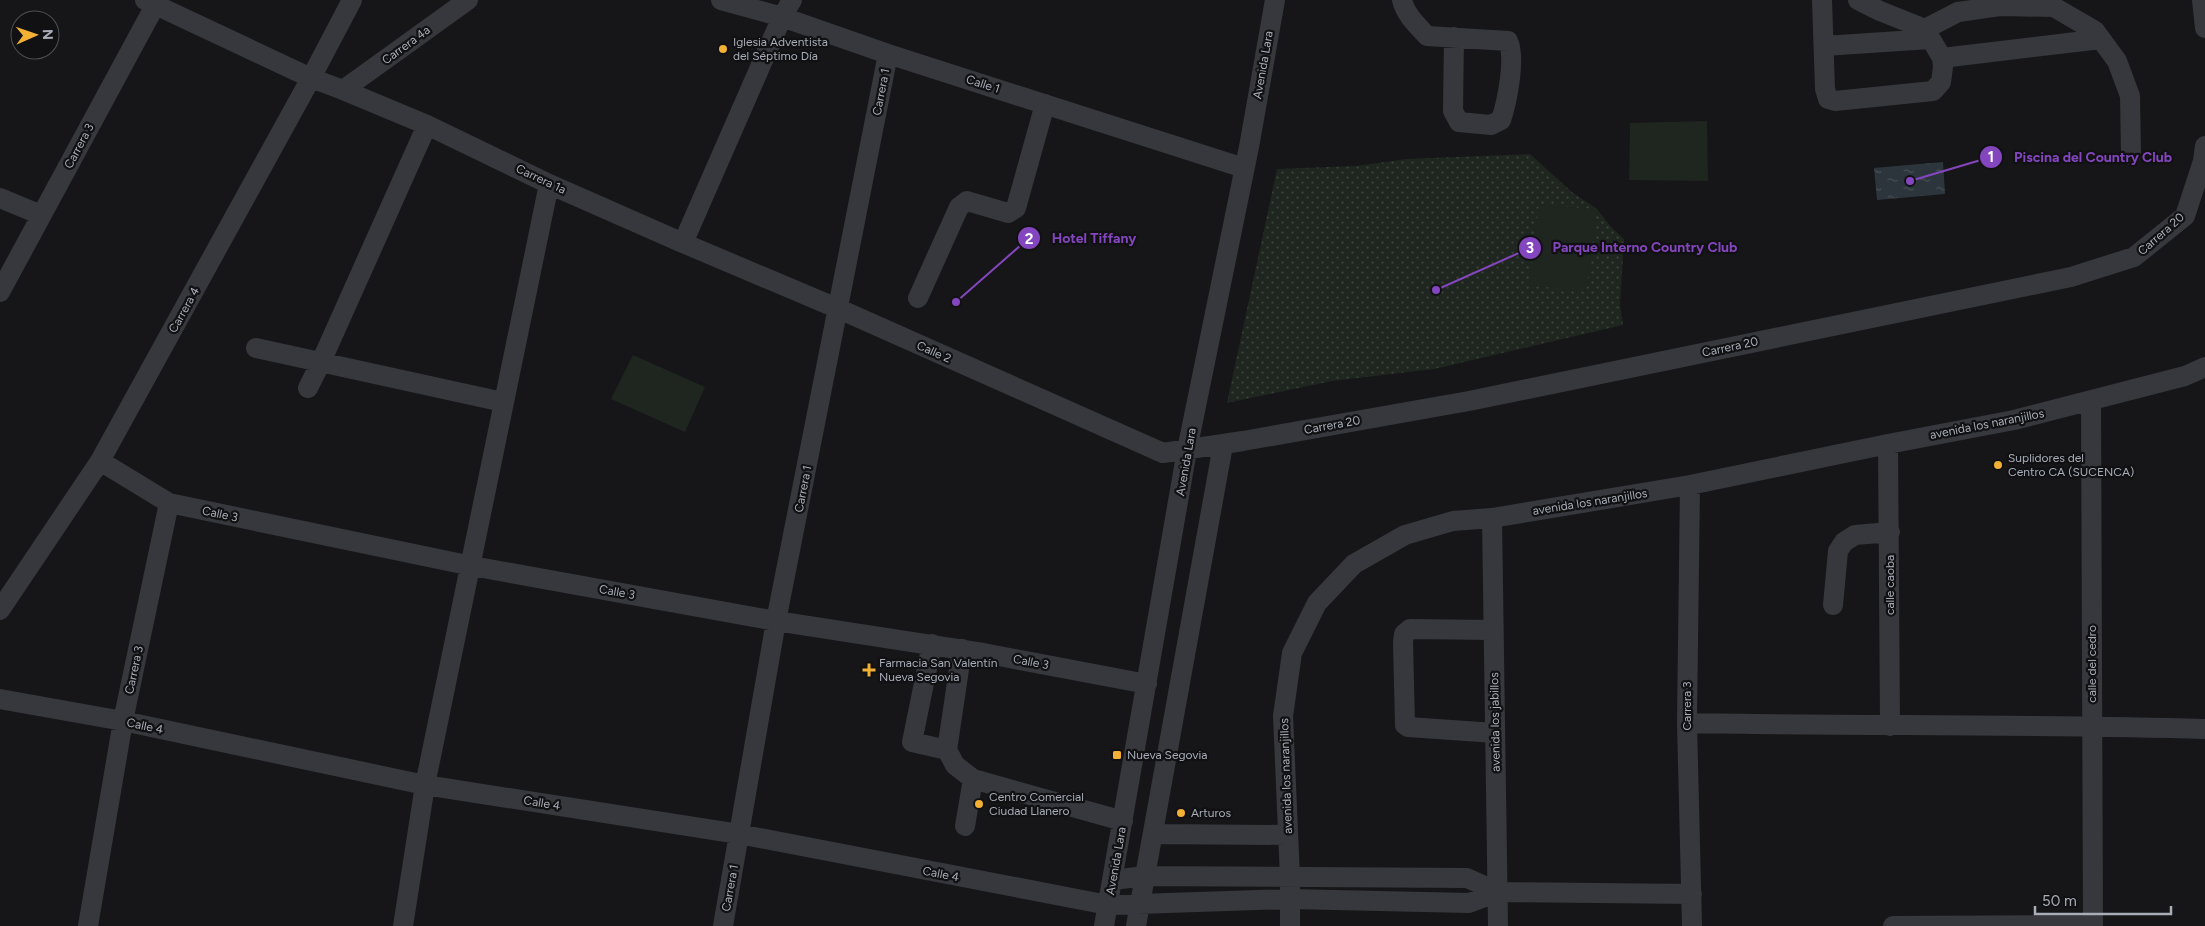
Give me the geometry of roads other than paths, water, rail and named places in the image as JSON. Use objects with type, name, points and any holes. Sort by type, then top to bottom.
[{"type":"street","name":"Carrera 4","points":[[0,610],[100,461],[352,0]]},
{"type":"street","name":"Carrera 4a","points":[[343,90],[468,0]]},
{"type":"street","name":"Calle 1","points":[[722,0],[787,8],[888,54],[1244,168]]},
{"type":"street","name":"Avenida Lara","points":[[1104,926],[1187,450],[1244,168],[1275,0]]},
{"type":"street","points":[[1402,0],[1408,14],[1427,36],[1454,37],[1508,42],[1511,62],[1501,120],[1490,125],[1459,122],[1453,111],[1454,37]]},
{"type":"street","points":[[1822,0],[1825,89],[1828,98],[1835,101],[1933,91],[1941,82],[1943,67],[1942,58],[1928,34],[1858,0]]},
{"type":"street","points":[[2202,0],[2205,28]]},
{"type":"street","name":"Carrera 1a","points":[[152,2],[311,78],[426,125],[550,184],[683,243]]},
{"type":"street","name":"Carrera 3","points":[[0,292],[152,2]]},
{"type":"street","points":[[1824,46],[1928,34],[1958,12],[2000,6],[2054,7],[2095,31],[2117,61],[2130,96],[2131,155]]},
{"type":"street","points":[[683,243],[787,8]]},
{"type":"street","points":[[1942,58],[2101,39]]},
{"type":"street","name":"Carrera 1","points":[[723,926],[776,621],[888,54]]},
{"type":"street","points":[[918,298],[960,207],[967,201],[1008,213],[1016,208],[1045,104]]},
{"type":"street","points":[[308,388],[426,125]]},
{"type":"street","name":"Carrera 20","points":[[1187,450],[1469,401],[2071,277],[2134,257],[2185,216],[2204,161],[2205,146]]},
{"type":"street","points":[[403,926],[425,785],[472,566],[503,402],[550,184]]},
{"type":"street","points":[[0,198],[41,216]]},
{"type":"street","name":"Calle 2","points":[[683,243],[838,309],[1163,453],[1187,450]]},
{"type":"street","points":[[256,348],[503,402]]},
{"type":"street","name":"avenida los naranjillos","points":[[1290,926],[1290,877],[1283,716],[1292,653],[1318,603],[1354,564],[1405,535],[1453,521],[1492,518],[1690,485],[2014,420],[2185,376],[2205,366]]},
{"type":"street","name":"calle del cedro","points":[[2091,401],[2093,925]]},
{"type":"street","name":"calle caoba","points":[[1888,444],[1890,726]]},
{"type":"street","points":[[1136,926],[1223,445]]},
{"type":"street","name":"Calle 3","points":[[100,461],[169,503],[472,566],[776,621],[962,649],[1147,684]]},
{"type":"street","name":"Carrera 3","points":[[1690,485],[1687,723],[1692,926]]},
{"type":"street","name":"Carrera 3","points":[[88,926],[123,721],[169,503]]},
{"type":"street","name":"avenida los jabillos","points":[[1492,518],[1498,926]]},
{"type":"street","points":[[1833,605],[1838,551],[1844,542],[1855,536],[1890,532]]},
{"type":"street","points":[[1493,630],[1410,629],[1404,634],[1403,642],[1405,725],[1408,727],[1495,733]]},
{"type":"street","points":[[932,644],[912,742],[947,750]]},
{"type":"street","points":[[962,649],[947,750],[955,765],[973,779],[1123,821]]},
{"type":"street","name":"Calle 4","points":[[0,699],[123,721],[425,785],[739,834],[1108,905],[1290,899],[1469,903],[1498,892]]},
{"type":"street","points":[[1687,723],[2092,726],[2205,729]]},
{"type":"street","points":[[965,826],[973,779]]},
{"type":"street","points":[[1153,834],[1288,835]]},
{"type":"street","points":[[1113,880],[1145,876],[1467,878],[1498,892],[1692,894]]},
{"type":"street","points":[[1893,926],[2093,925]]},
{"type":"water","points":[[1943,162],[1945,194],[1877,200],[1874,168]]},
{"type":"place","name":"Iglesia Adventista del Séptimo Día","points":[[723,49]]},
{"type":"place","name":"Piscina del Country Club","points":[[1910,181]]},
{"type":"place","name":"Parque Interno Country Club","points":[[1436,290]]},
{"type":"place","name":"Hotel Tiffany","points":[[956,302]]},
{"type":"place","name":"Suplidores del Centro CA (SUCENCA)","points":[[1998,465]]},
{"type":"place","name":"Farmacia San Valentín Nueva Segovia","points":[[869,670]]},
{"type":"place","name":"Nueva Segovia","points":[[1117,755]]},
{"type":"place","name":"Centro Comercial Ciudad Llanero","points":[[979,804]]},
{"type":"place","name":"Arturos","points":[[1181,813]]}]
